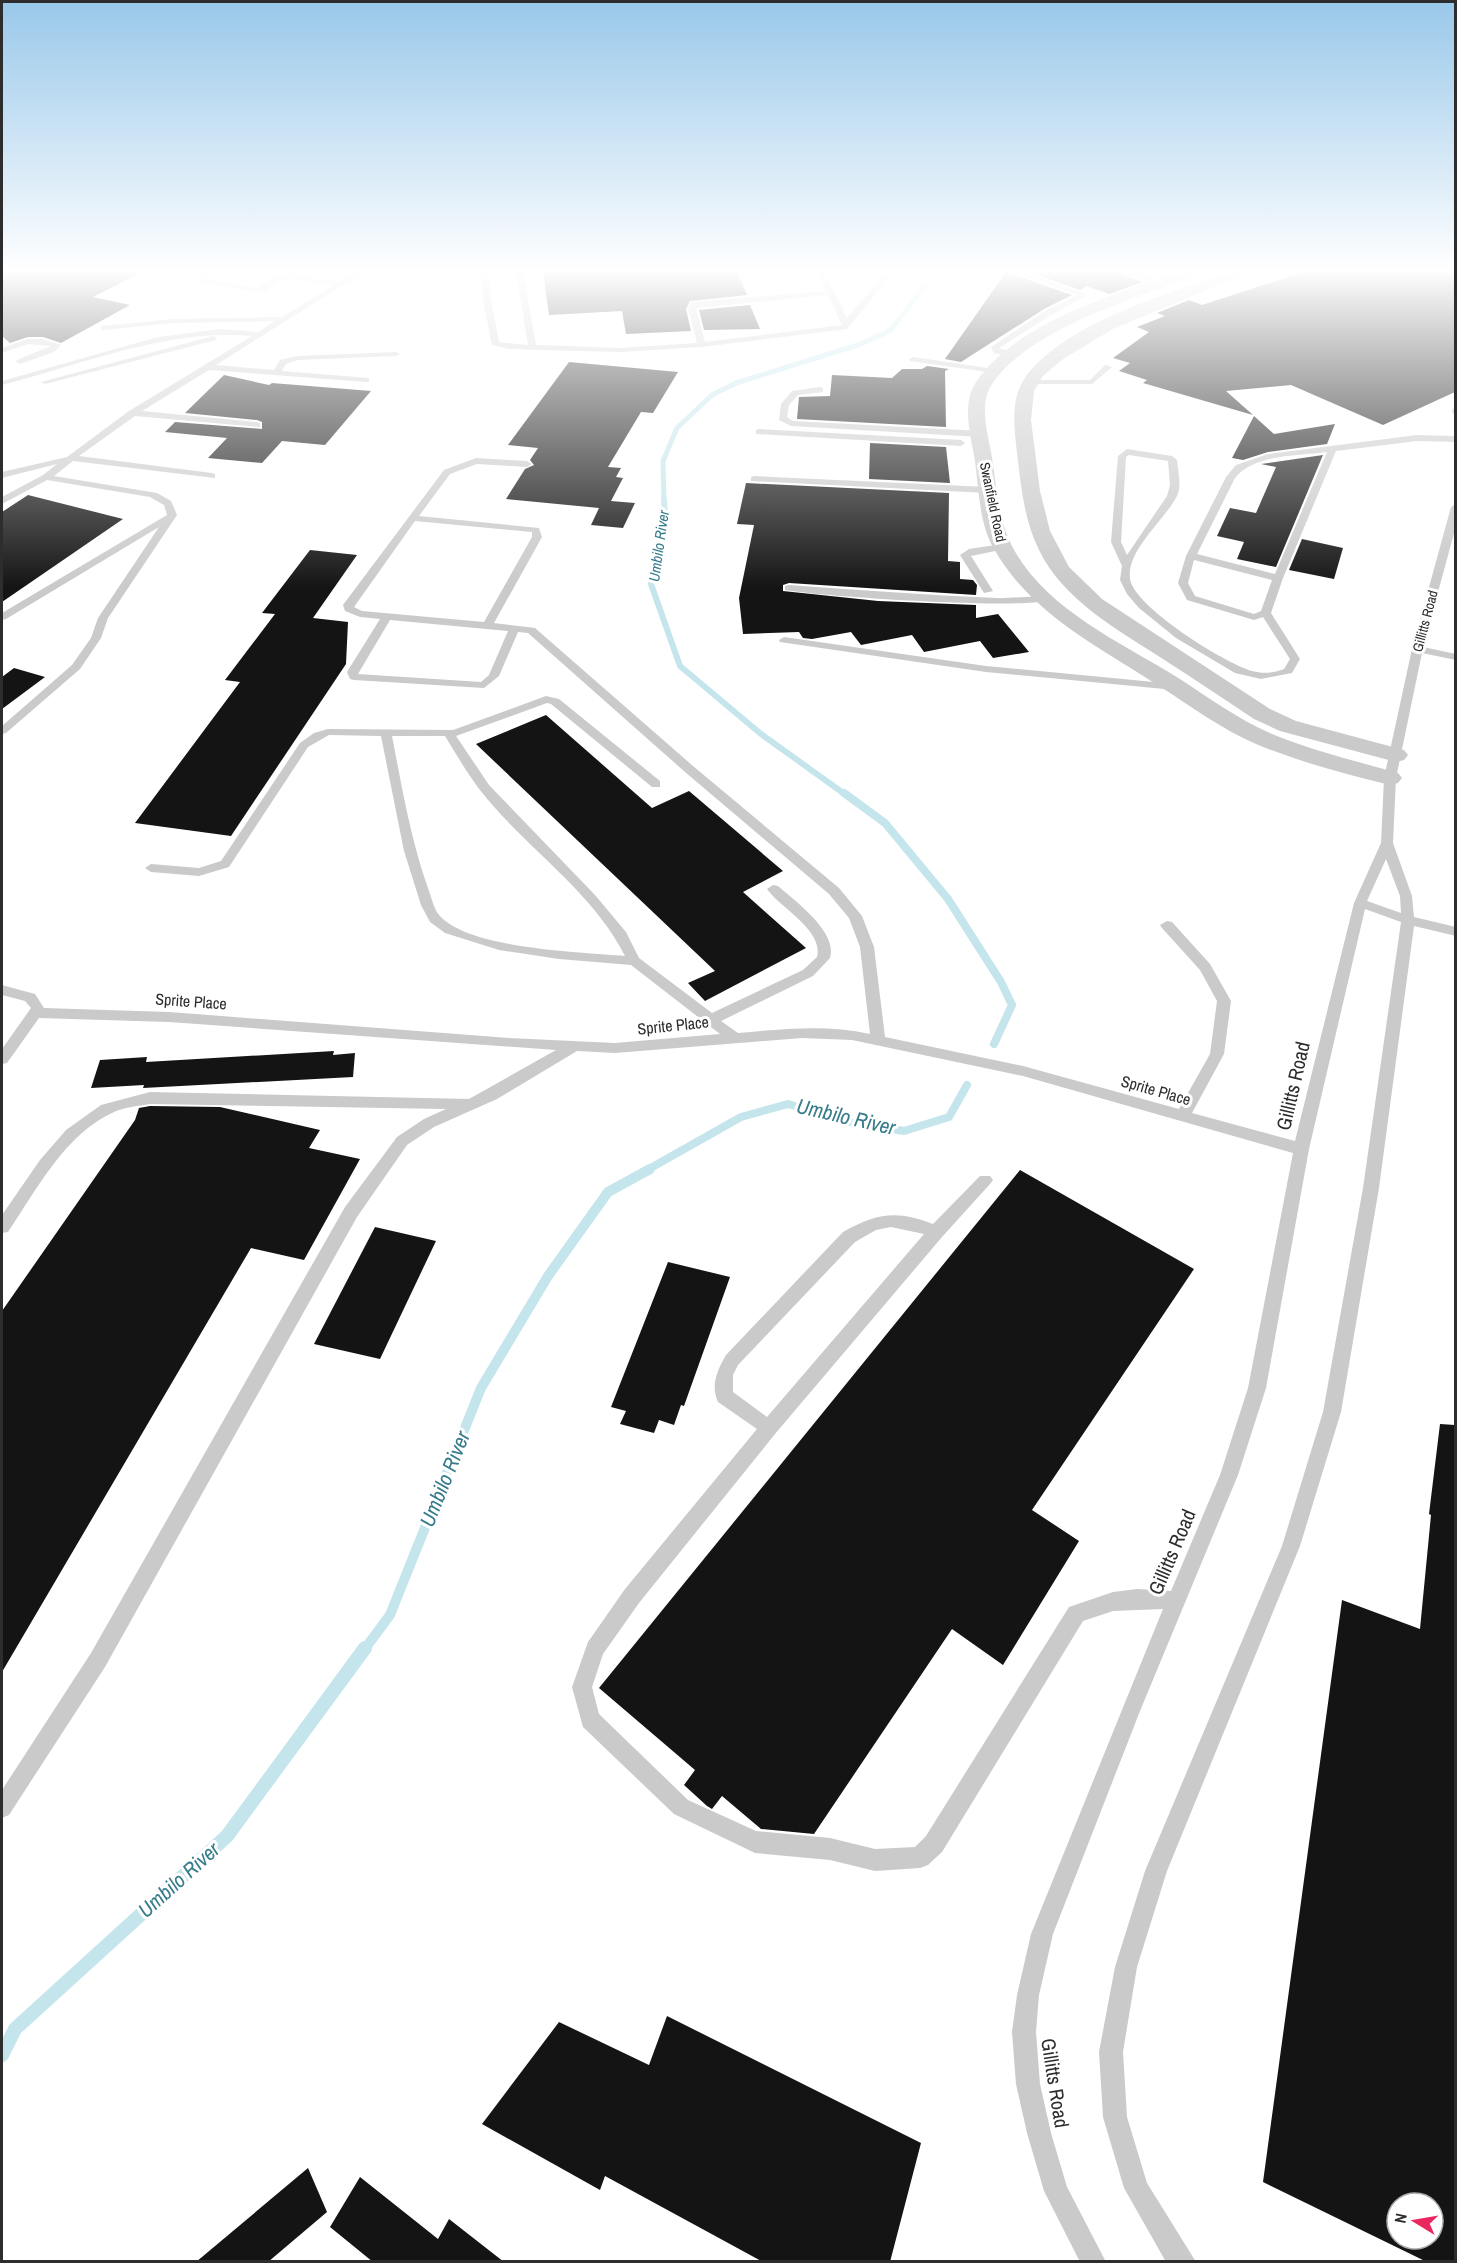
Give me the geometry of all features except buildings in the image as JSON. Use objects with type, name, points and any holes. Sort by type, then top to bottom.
[{"type":"street","name":"Swanfield Road","points":[[989,378],[977,399],[987,490],[1006,554],[1018,573],[1045,599],[1122,653],[1248,731],[1267,740],[1390,778]]},
{"type":"street","name":"Swanfield Road","points":[[1030,382],[1035,378]]},
{"type":"street","points":[[1030,382],[1022,401],[1032,499],[1041,532],[1053,556],[1077,586],[1106,613],[1262,714],[1288,726],[1396,755]]},
{"type":"street","points":[[1006,554],[1053,556]]},
{"type":"street","points":[[1122,653],[1149,641]]},
{"type":"lane","points":[[2,383],[23,378]]},
{"type":"lane","points":[[2,392],[60,378]]},
{"type":"lane","points":[[2,501],[46,477],[132,413],[189,378]]},
{"type":"lane","points":[[336,378],[366,380]]},
{"type":"lane","points":[[1030,382],[1092,382],[1097,378]]},
{"type":"lane","points":[[820,390],[795,393],[785,404],[782,418],[791,423],[981,440]]},
{"type":"lane","points":[[132,413],[257,425]]},
{"type":"lane","points":[[759,432],[981,440]]},
{"type":"lane","points":[[1266,613],[1254,617],[1191,598],[1184,591],[1181,580],[1231,477],[1239,466],[1268,457],[1417,438],[1455,439]]},
{"type":"lane","points":[[1266,613],[1278,578],[1332,450]]},
{"type":"lane","points":[[1127,566],[1116,542],[1122,456],[1127,452],[1169,458],[1172,460],[1174,485],[1172,496],[1127,566],[1125,580],[1128,590],[1141,607],[1228,666],[1265,676],[1288,671],[1295,659],[1292,650],[1266,613]]},
{"type":"lane","points":[[2,475],[72,458],[212,476]]},
{"type":"lane","points":[[527,464],[476,461],[454,468],[441,478],[414,518],[348,605],[353,612],[531,630],[689,769],[834,891],[855,916],[867,947],[878,1039]]},
{"type":"lane","points":[[2,731],[76,667],[85,656],[103,618],[172,515],[169,503],[156,496],[46,477]]},
{"type":"lane","points":[[754,479],[987,490]]},
{"type":"lane","name":"Gillitts Road","points":[[1184,2262],[1175,2253],[1136,2188],[1115,2117],[1111,2052],[1126,1966],[1156,1871],[1291,1545],[1332,1412],[1371,1188],[1407,920],[1406,896],[1387,843],[1390,778],[1416,649],[1455,507]]},
{"type":"lane","points":[[2,617],[172,515]]},
{"type":"lane","points":[[414,518],[536,530],[537,537],[488,625]]},
{"type":"lane","points":[[988,591],[965,555],[972,551],[1006,554]]},
{"type":"lane","points":[[1191,556],[1278,578]]},
{"type":"lane","points":[[789,588],[944,599],[1015,602],[1045,599]]},
{"type":"lane","points":[[387,616],[352,672],[354,677],[484,685],[494,676],[515,627]]},
{"type":"lane","points":[[784,640],[986,669],[1175,687]]},
{"type":"lane","points":[[1416,649],[1455,657]]},
{"type":"lane","points":[[151,868],[215,871],[232,856],[304,745],[311,739],[338,731],[386,734],[448,733],[466,729],[539,700],[550,700],[656,784]]},
{"type":"lane","points":[[448,733],[485,788],[590,898],[621,935],[634,961],[733,1037]]},
{"type":"lane","points":[[386,734],[412,861],[431,913],[437,921],[452,931],[533,952],[634,961]]},
{"type":"lane","name":"Gillitts Road","points":[[1094,2262],[1056,2191],[1039,2133],[1028,2084],[1024,2032],[1028,1995],[1042,1934],[1229,1475],[1257,1388],[1301,1149],[1359,903],[1387,843]]},
{"type":"lane","points":[[710,1020],[808,973],[822,962],[825,950],[821,936],[773,889]]},
{"type":"lane","points":[[1359,903],[1407,920],[1455,932]]},
{"type":"lane","points":[[1167,925],[1205,967],[1224,1002],[1217,1054],[1183,1116]]},
{"type":"lane","points":[[2,990],[30,997],[38,1007],[8,1042],[2,1059]]},
{"type":"lane","name":"Sprite Place","points":[[35,1013],[169,1017],[575,1046],[651,1047],[733,1037],[802,1033],[878,1039],[1023,1071],[1301,1149]]},
{"type":"lane","points":[[2,1808],[98,1660],[351,1212],[374,1178],[402,1141],[429,1123],[474,1104],[575,1046]]},
{"type":"lane","points":[[2,1227],[73,1134],[101,1112],[128,1102],[150,1098],[474,1104]]},
{"type":"lane","points":[[985,1180],[936,1232],[769,1428],[632,1596],[595,1649],[582,1687],[590,1720],[681,1807],[755,1842],[830,1849],[874,1860],[921,1857],[934,1844],[1076,1614],[1095,1605],[1138,1596],[1176,1601]]},
{"type":"lane","points":[[769,1428],[724,1395],[724,1374],[732,1359],[849,1237],[873,1222],[893,1221],[919,1225],[936,1232]]},
{"type":"waterway","name":"Umbilo River","points":[[664,502],[663,461],[677,428],[712,395],[753,378]]},
{"type":"waterway","name":"Umbilo River","points":[[664,500],[665,518],[651,584],[680,666],[761,734],[846,795]]},
{"type":"waterway","name":"Umbilo River","points":[[844,793],[885,823],[948,899],[1001,982],[1012,1005],[994,1044]]},
{"type":"waterway","name":"Umbilo River","points":[[647,1170],[741,1117],[788,1104],[850,1122],[904,1131],[949,1117],[967,1085]]},
{"type":"waterway","name":"Umbilo River","points":[[364,1650],[390,1615],[481,1388],[548,1276],[608,1192],[650,1169]]},
{"type":"waterway","name":"Umbilo River","points":[[2,2055],[15,2029],[227,1836],[365,1648]]}]
